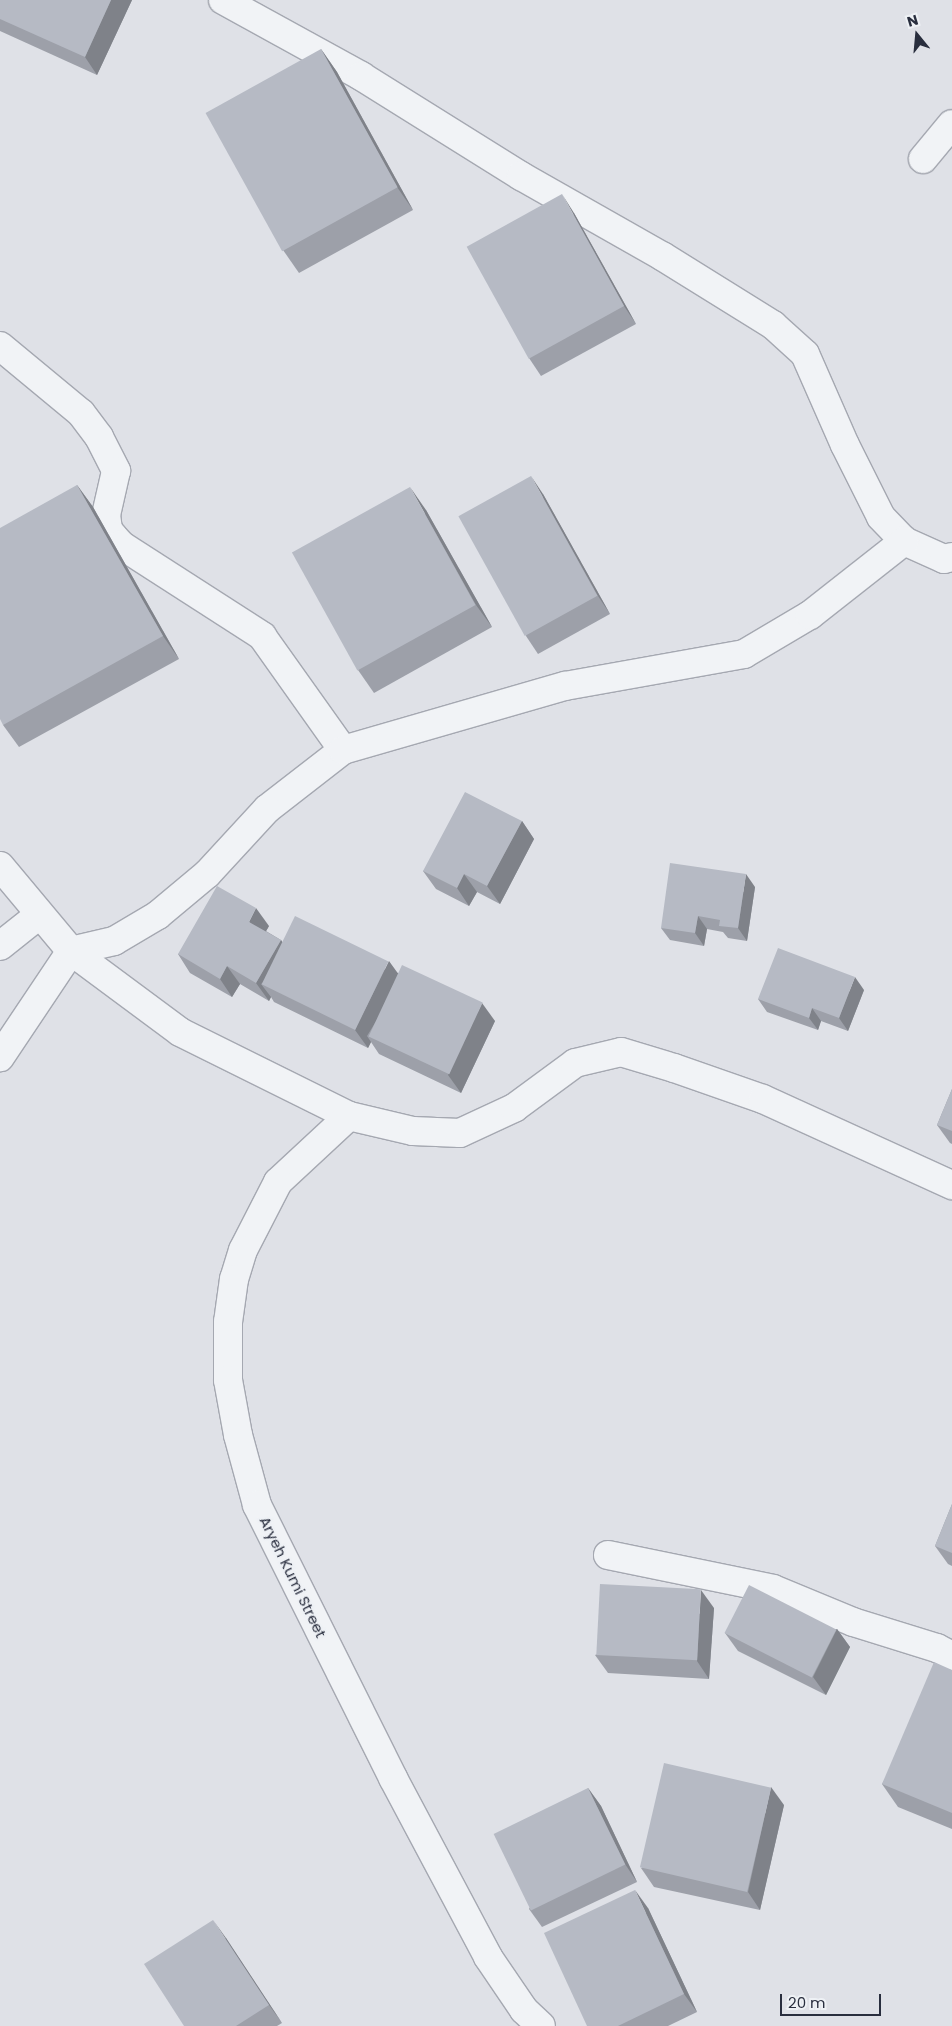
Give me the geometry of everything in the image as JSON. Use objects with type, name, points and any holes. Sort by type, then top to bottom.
[{"type":"street","points":[[224,0],[361,76],[521,176],[662,256],[773,325],[805,354],[845,446],[881,517],[904,541],[944,559],[952,557]]},
{"type":"street","points":[[923,159],[952,124]]},
{"type":"street","points":[[0,346],[81,413],[100,437],[116,470],[106,515],[108,530],[113,536],[121,545],[262,636],[343,750]]},
{"type":"street","points":[[0,1057],[71,951],[114,941],[158,915],[206,874],[267,809],[343,750],[565,686],[744,654],[810,615],[904,541]]},
{"type":"street","points":[[0,866],[71,951],[180,1032],[349,1116],[414,1131],[460,1133],[514,1108],[574,1063],[621,1052],[763,1099],[952,1185]]},
{"type":"street","points":[[0,946],[39,915]]},
{"type":"street","name":"Aryeh Kumi Street","points":[[349,1116],[278,1182],[243,1250],[234,1279],[228,1322],[228,1380],[238,1435],[257,1505],[393,1778],[488,1957],[524,2010],[540,2026]]},
{"type":"street","points":[[608,1556],[772,1589],[852,1622],[936,1648],[952,1656]]},
{"type":"building","points":[[0,0],[111,0],[85,57],[0,19]]},
{"type":"building","points":[[321,49],[398,187],[282,251],[206,113]]},
{"type":"building","points":[[562,194],[624,306],[529,359],[467,247]]},
{"type":"building","points":[[531,476],[597,596],[525,636],[458,516]]},
{"type":"building","points":[[77,485],[163,636],[3,725],[0,719],[0,528]]},
{"type":"building","points":[[410,487],[475,605],[357,671],[292,552]]},
{"type":"building","points":[[465,792],[522,821],[487,886],[464,874],[457,888],[423,871]]},
{"type":"building","points":[[670,863],[746,874],[738,928],[719,926],[720,920],[698,916],[695,933],[661,928]]},
{"type":"building","points":[[217,886],[256,908],[249,922],[281,940],[256,983],[227,966],[220,979],[178,954]]},
{"type":"building","points":[[295,916],[388,962],[355,1030],[262,984]]},
{"type":"building","points":[[778,948],[855,977],[839,1018],[812,1008],[809,1018],[758,999]]},
{"type":"building","points":[[402,965],[483,1003],[449,1074],[369,1037]]},
{"type":"building","points":[[952,1089],[952,1131],[937,1125]]},
{"type":"building","points":[[952,1504],[952,1553],[935,1546]]},
{"type":"building","points":[[600,1584],[701,1589],[697,1660],[596,1655]]},
{"type":"building","points":[[749,1585],[836,1629],[812,1678],[724,1633]]},
{"type":"building","points":[[934,1662],[952,1670],[952,1813],[882,1784]]},
{"type":"building","points":[[664,1763],[771,1788],[747,1892],[640,1867]]},
{"type":"building","points":[[588,1788],[625,1864],[531,1910],[494,1834]]},
{"type":"building","points":[[635,1890],[684,1994],[618,2026],[587,2026],[544,1933]]},
{"type":"building","points":[[213,1920],[269,2005],[236,2026],[184,2026],[144,1964]]}]
